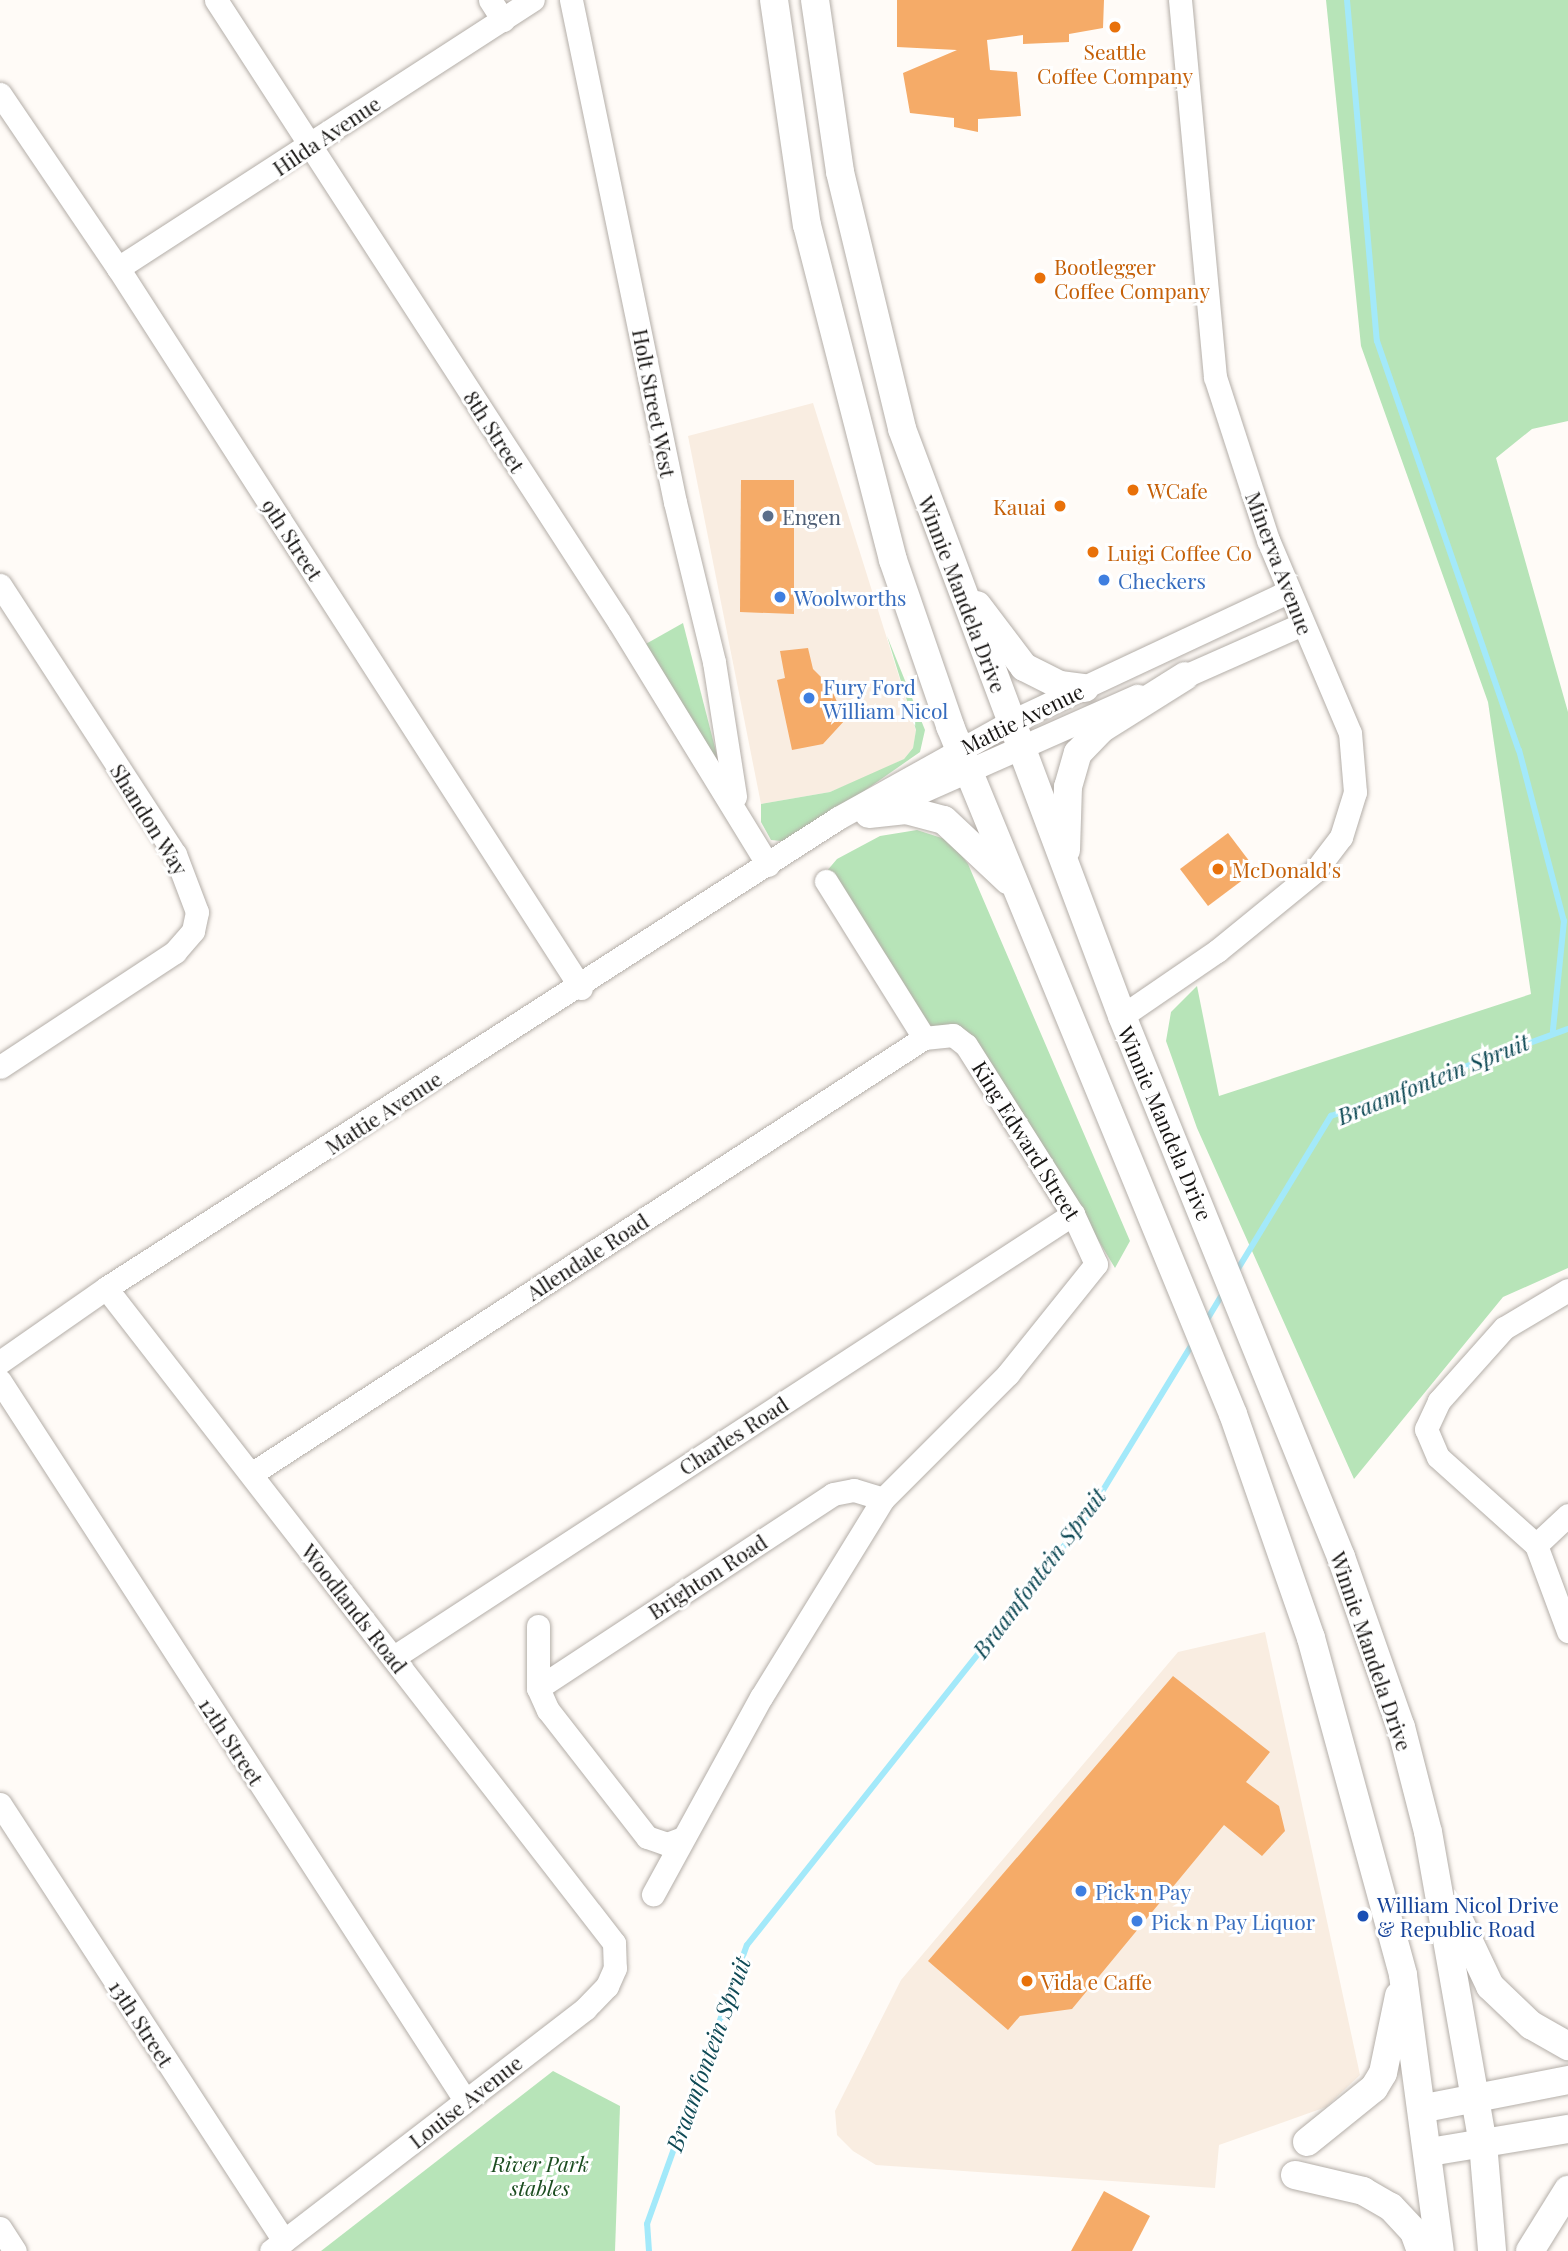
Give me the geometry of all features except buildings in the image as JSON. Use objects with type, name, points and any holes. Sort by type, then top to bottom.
[{"type":"main road","points":[[774,0],[798,171],[832,328],[893,560],[965,760],[1233,1414],[1311,1638],[1404,1975],[1425,2108],[1440,2251]]},
{"type":"main road","name":"Winnie Mandela Drive","points":[[815,0],[851,223],[881,352],[924,491],[1122,1016],[1200,1200],[1249,1333],[1341,1557],[1401,1727],[1428,1832],[1483,2143],[1492,2251]]},
{"type":"main road","points":[[924,491],[978,607],[1024,667],[1060,685],[1085,688]]},
{"type":"main road","points":[[1066,871],[1068,787],[1078,753],[1101,729],[1185,676]]},
{"type":"main road","points":[[869,814],[906,810],[944,820],[1022,894]]},
{"type":"main road","points":[[1428,1832],[1468,1948],[1490,1986],[1531,2025],[1568,2046]]},
{"type":"main road","points":[[1307,2142],[1364,2100],[1383,2073],[1404,1975]]},
{"type":"main road","points":[[1425,2108],[1568,2080]]},
{"type":"main road","points":[[1430,2152],[1568,2129]]},
{"type":"main road","points":[[1295,2175],[1363,2191],[1391,2207],[1414,2232],[1421,2251]]},
{"type":"main road","points":[[1530,2251],[1568,2190]]},
{"type":"street","name":"8th Street","points":[[216,0],[736,806],[768,865]]},
{"type":"street","points":[[490,0],[503,20]]},
{"type":"street","name":"Hilda Avenue","points":[[118,268],[309,148],[533,0]]},
{"type":"street","name":"Holt Street West","points":[[571,0],[675,502],[714,662],[736,806]]},
{"type":"street","name":"Minerva Avenue","points":[[1122,1016],[1217,951],[1315,871],[1350,816],[1353,744],[1300,625],[1215,377],[1180,0]]},
{"type":"street","name":"9th Street","points":[[0,94],[118,268],[581,988]]},
{"type":"street","name":"Shandon Way","points":[[0,585],[175,854],[197,912],[193,931],[175,952],[0,1067]]},
{"type":"street","name":"Mattie Avenue","points":[[0,1362],[106,1288],[581,988],[768,865],[1016,733],[1085,688],[1288,592]]},
{"type":"street","name":"Mattie Avenue","points":[[1016,733],[1185,676],[1300,625]]},
{"type":"street","name":"Mattie Avenue","points":[[768,865],[869,814],[965,760]]},
{"type":"street","points":[[826,881],[924,1038]]},
{"type":"street","name":"King Edward Street","points":[[883,1499],[1007,1374],[1088,1279],[1096,1258],[1073,1214],[976,1056],[953,1035],[924,1038]]},
{"type":"street","name":"Allendale Road","points":[[250,1474],[924,1038]]},
{"type":"street","name":"Charles Road","points":[[394,1657],[1073,1214]]},
{"type":"street","name":"Woodlands Road","points":[[106,1288],[604,1928]]},
{"type":"street","points":[[1568,1290],[1504,1328],[1439,1401],[1426,1429],[1438,1457],[1536,1545],[1568,1631]]},
{"type":"street","name":"12th Street","points":[[0,1381],[465,2101]]},
{"type":"street","name":"Brighton Road","points":[[538,1688],[834,1494],[854,1490],[883,1499]]},
{"type":"street","points":[[653,1894],[683,1838],[883,1499]]},
{"type":"street","points":[[1536,1545],[1568,1515]]},
{"type":"street","points":[[538,1626],[538,1688],[548,1710],[636,1826],[656,1842],[683,1838]]},
{"type":"street","name":"13th Street","points":[[0,1804],[278,2246]]},
{"type":"street","name":"Louise Avenue","points":[[278,2246],[585,2009],[607,1986],[616,1957],[604,1928]]},
{"type":"street","points":[[0,2228],[15,2251]]},
{"type":"shaded area","points":[[813,403],[916,731],[913,748],[904,759],[871,775],[830,792],[761,804],[688,436]]},
{"type":"shaded area","points":[[1265,1632],[1360,2075],[1326,2107],[1219,2145],[1215,2188],[876,2165],[853,2151],[837,2135],[835,2111],[901,1980],[1178,1652]]},
{"type":"green space","points":[[1326,0],[1568,0],[1568,421],[1532,429],[1496,458],[1568,712],[1568,1268],[1503,1297],[1354,1479],[1197,1128],[1166,1041],[1171,1012],[1197,986],[1219,1096],[1531,994],[1488,702],[1361,346]]},
{"type":"green space","points":[[683,623],[721,771],[644,645]]},
{"type":"green space","points":[[887,636],[925,730],[920,752],[791,842],[771,840],[761,822],[761,804],[830,792],[904,759],[913,748],[916,730]]},
{"type":"green space","points":[[917,830],[951,841],[968,864],[1130,1241],[1115,1268],[992,1064],[978,1046],[918,1024],[826,872],[837,859],[880,836]]},
{"type":"green space","name":"River Park stables","points":[[553,2071],[620,2106],[615,2251],[321,2251]]},
{"type":"waterway","points":[[1347,0],[1377,341],[1519,750],[1564,921],[1553,1030]]},
{"type":"waterway","name":"Braamfontein Spruit","points":[[1236,1272],[1331,1116],[1568,1029]]},
{"type":"waterway","name":"Braamfontein Spruit","points":[[1205,1323],[1225,1290]]},
{"type":"waterway","name":"Braamfontein Spruit","points":[[649,2251],[647,2224],[747,1945],[1086,1518],[1194,1341]]},
{"type":"place","name":"Seattle Coffee Company","points":[[1115,27]]},
{"type":"place","name":"Bootlegger Coffee Company","points":[[1040,278]]},
{"type":"place","name":"WCafe","points":[[1133,490]]},
{"type":"place","name":"Kauai","points":[[1060,506]]},
{"type":"place","name":"Engen","points":[[768,516]]},
{"type":"place","name":"Luigi Coffee Co","points":[[1093,552]]},
{"type":"place","name":"Checkers","points":[[1104,580]]},
{"type":"place","name":"Woolworths","points":[[780,597]]},
{"type":"place","name":"Fury Ford William Nicol","points":[[809,698]]},
{"type":"place","name":"McDonald's","points":[[1218,869]]},
{"type":"place","name":"Pick n Pay","points":[[1081,1891]]},
{"type":"place","name":"William Nicol Drive & Republic Road","points":[[1363,1916]]},
{"type":"place","name":"Pick n Pay Liquor","points":[[1137,1921]]},
{"type":"place","name":"Vida e Caffe","points":[[1027,1981]]}]
